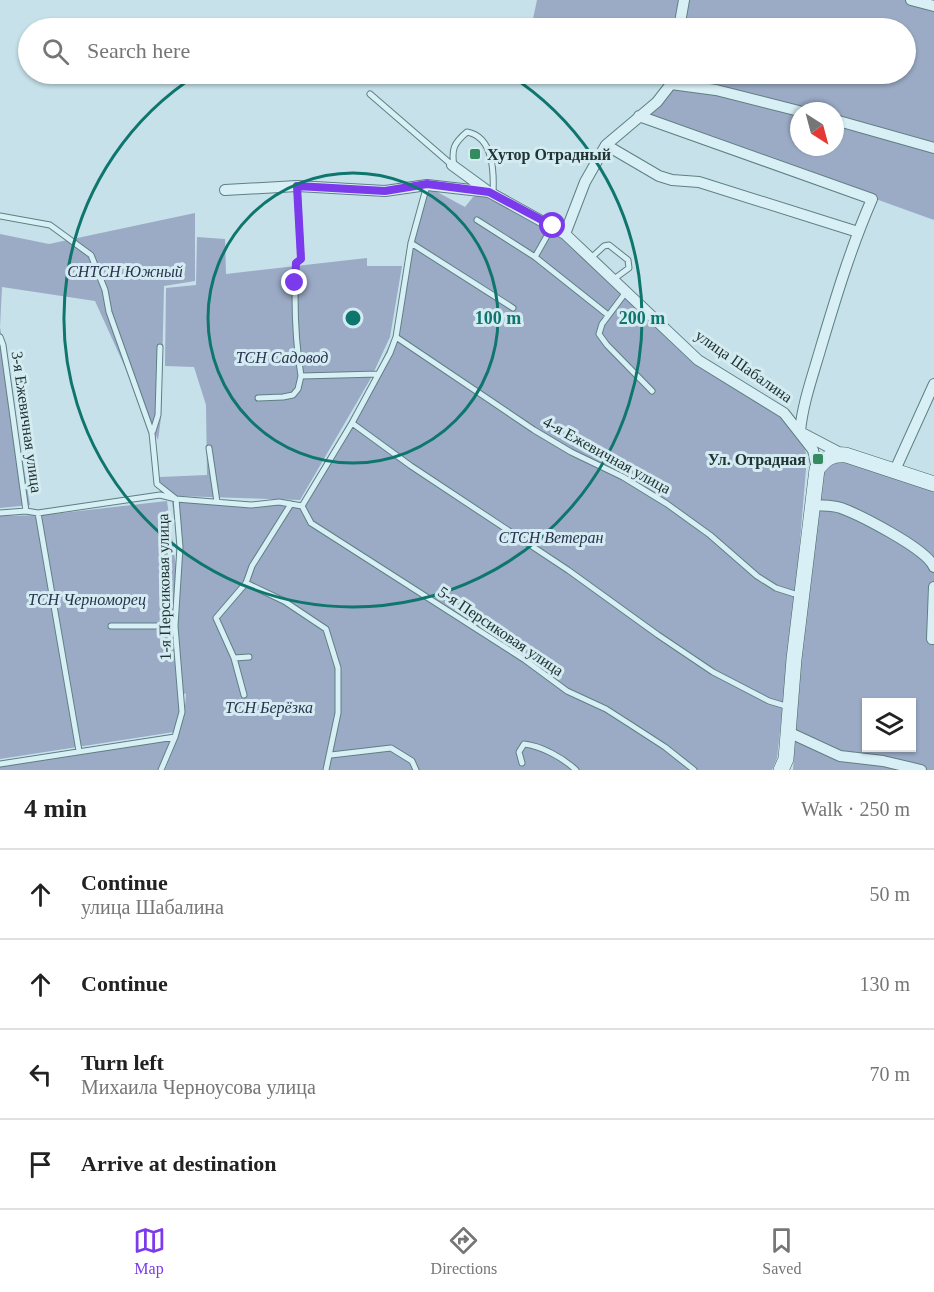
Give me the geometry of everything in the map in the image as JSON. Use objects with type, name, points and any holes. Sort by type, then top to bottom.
[{"type":"main road","points":[[816,475],[825,460],[834,454],[846,455],[934,484]]},
{"type":"main road","name":"улица Шабалина","points":[[781,770],[786,759],[794,659],[816,475]]},
{"type":"street","points":[[681,18],[684,0]]},
{"type":"street","points":[[911,0],[934,6]]},
{"type":"street","points":[[565,234],[585,182],[606,145],[657,102],[667,84]]},
{"type":"street","points":[[691,84],[790,109]]},
{"type":"street","points":[[639,116],[872,199],[858,232],[805,400],[800,431],[846,455]]},
{"type":"street","points":[[844,123],[934,148]]},
{"type":"street","points":[[606,145],[659,176],[672,180],[699,182],[858,232]]},
{"type":"street","name":"улица Шабалина","points":[[453,165],[491,193],[565,234],[698,360],[783,413],[800,431],[813,450],[816,475]]},
{"type":"street","points":[[225,190],[297,186],[385,191],[427,184],[491,193]]},
{"type":"street","points":[[895,470],[934,384]]},
{"type":"street","points":[[813,505],[839,508],[872,522],[926,556],[934,567]]},
{"type":"street","points":[[934,587],[932,639],[934,639]]},
{"type":"street","points":[[788,732],[840,756],[881,765],[921,770]]},
{"type":"lane","points":[[370,94],[453,165]]},
{"type":"lane","points":[[453,165],[452,151],[456,142],[467,132],[476,134],[483,140],[490,156],[494,176],[491,193]]},
{"type":"lane","points":[[0,513],[26,511],[38,513],[160,495],[176,499],[251,505],[279,502],[302,506],[352,423],[390,353],[396,337],[411,243],[427,184]]},
{"type":"lane","points":[[258,398],[283,398],[293,395],[302,376],[295,283],[296,263],[301,259],[297,186]]},
{"type":"lane","name":"1-я Персиковая улица","points":[[0,216],[50,225],[90,255],[105,290],[110,312],[152,433],[157,484],[176,499],[180,547],[175,626],[182,712],[175,737],[161,770]]},
{"type":"lane","points":[[477,220],[535,257],[608,315]]},
{"type":"lane","points":[[535,257],[553,226]]},
{"type":"lane","points":[[411,243],[513,308]]},
{"type":"lane","points":[[591,258],[604,246],[609,245],[628,260],[628,268],[614,279]]},
{"type":"lane","points":[[626,292],[602,324],[599,334],[652,391]]},
{"type":"lane","name":"3-я Ежевичная улица","points":[[0,336],[20,458],[26,511]]},
{"type":"lane","name":"4-я Ежевичная улица","points":[[396,337],[534,430],[571,452],[623,477],[667,504],[710,535],[757,576],[776,588],[803,596]]},
{"type":"lane","points":[[152,433],[158,415],[160,347]]},
{"type":"lane","points":[[302,376],[378,374]]},
{"type":"lane","points":[[352,423],[411,466],[568,570],[713,672],[769,701],[791,707]]},
{"type":"lane","points":[[209,448],[217,502]]},
{"type":"lane","points":[[244,695],[234,658],[216,618],[246,583],[252,566],[291,504]]},
{"type":"lane","name":"5-я Персиковая улица","points":[[302,506],[310,523],[516,654],[567,691],[606,709],[631,725],[665,747],[694,770]]},
{"type":"lane","name":"3-я Ежевичная улица","points":[[38,513],[79,751]]},
{"type":"lane","points":[[246,583],[284,601],[327,629],[338,668],[338,713],[331,755],[326,770]]},
{"type":"lane","points":[[111,626],[175,626]]},
{"type":"lane","points":[[234,658],[249,657]]},
{"type":"lane","points":[[0,764],[175,737]]},
{"type":"lane","points":[[522,763],[519,752],[524,744],[533,745],[576,770]]},
{"type":"lane","points":[[331,755],[391,748],[412,760],[416,770]]},
{"type":"green space","points":[[537,0],[683,0],[679,18],[533,18]]},
{"type":"green space","points":[[689,0],[934,0],[934,220],[646,116],[671,84],[916,84],[916,18],[685,18]]},
{"type":"green space","name":"СТСН Ветеран","points":[[428,187],[465,207],[473,197],[491,191],[536,215],[698,356],[799,429],[807,457],[797,577],[777,758],[772,770],[165,770],[182,723],[186,694],[181,693],[177,626],[181,566],[172,502],[300,503],[371,385],[393,337],[410,249]]},
{"type":"green space","name":"СНТСН Южный","points":[[195,213],[195,281],[164,286],[161,418],[158,440],[95,301],[2,287],[0,327],[0,234],[49,244]]},
{"type":"green space","name":"ТСН Садовод","points":[[197,237],[225,239],[226,274],[367,258],[367,266],[402,266],[390,337],[371,378],[300,500],[176,496],[160,491],[160,477],[207,475],[206,405],[194,367],[165,366],[166,288],[196,285]]},
{"type":"green space","points":[[0,327],[30,505],[0,508]]},
{"type":"green space","points":[[846,455],[934,484],[934,770],[793,770],[815,480],[824,460]]},
{"type":"green space","name":"ТСН Черноморец","points":[[167,501],[176,567],[172,630],[179,712],[174,732],[0,759],[0,516],[44,515]]},
{"type":"green space","points":[[173,734],[158,770],[0,770],[0,761]]},
{"type":"place","name":"Хутор Отрадный","points":[[475,154]]},
{"type":"place","name":"Ул. Отрадная","points":[[818,459]]},
{"type":"route","points":[[295,283],[296,263],[301,259],[297,186],[385,191],[427,184],[489,192],[553,226]]},
{"type":"park label","name":"ТСН Берёзка","points":[[269,707]]}]
